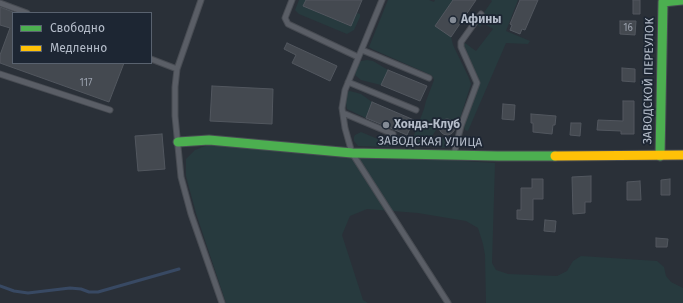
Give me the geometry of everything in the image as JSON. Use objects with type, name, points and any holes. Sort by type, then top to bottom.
[{"type":"street","name":"ЗАВОДСКОЙ ПЕРЕУЛОК","points":[[660,156],[663,2],[682,0]]},
{"type":"street","name":"ЗАВОДСКАЯ УЛИЦА","points":[[178,142],[209,140],[352,152],[454,155],[683,155]]},
{"type":"lane","points":[[201,0],[177,69],[175,87],[175,116],[181,177],[222,303]]},
{"type":"lane","points":[[292,0],[285,18],[288,24],[358,57]]},
{"type":"lane","points":[[382,0],[342,99],[346,134],[352,152],[448,303]]},
{"type":"lane","points":[[0,3],[24,12]]},
{"type":"lane","points":[[454,155],[461,126],[477,83],[461,47],[461,42],[481,14]]},
{"type":"lane","points":[[362,50],[429,78]]},
{"type":"lane","points":[[152,59],[177,69]]},
{"type":"lane","points":[[0,74],[110,110]]},
{"type":"lane","points":[[348,82],[416,110]]},
{"type":"lane","points":[[343,113],[393,134]]},
{"type":"green space","points":[[299,0],[306,0],[303,6],[350,26],[357,13],[360,14],[360,17],[354,30],[347,34],[299,14],[295,10]]},
{"type":"green space","points":[[388,0],[429,0],[434,2],[435,0],[453,0],[451,37],[453,45],[471,84],[457,128],[455,128],[451,121],[445,120],[441,122],[431,138],[418,143],[385,147],[358,146],[354,141],[354,137],[361,132],[385,142],[410,140],[413,138],[434,80],[431,75],[369,47]]},
{"type":"green space","points":[[491,0],[518,0],[506,31],[530,41],[528,44],[506,43],[468,131],[465,130],[464,127],[480,82],[463,44],[465,43],[476,51],[493,29],[483,23],[480,27],[476,24],[492,1]]},
{"type":"green space","points":[[367,60],[373,61],[388,70],[381,85],[361,80],[355,75],[356,68],[359,63]]},
{"type":"green space","points":[[350,91],[361,94],[372,102],[366,118],[347,109],[345,98],[347,92]]},
{"type":"green space","points":[[443,137],[451,139],[452,142],[449,147],[442,148],[437,145],[436,141]]},
{"type":"green space","points":[[208,145],[495,163],[492,263],[496,270],[508,274],[557,276],[567,271],[573,261],[581,256],[657,261],[664,267],[666,276],[671,282],[683,288],[683,303],[486,303],[485,255],[478,228],[466,221],[418,213],[367,209],[350,216],[342,235],[363,300],[368,303],[226,303],[196,213],[186,176],[186,159],[195,150]]},
{"type":"building","points":[[306,0],[362,0],[351,26],[303,6]]},
{"type":"building","points":[[453,0],[476,0],[451,37],[435,26]]},
{"type":"building","points":[[520,0],[538,0],[525,30],[522,29],[520,34],[510,30],[512,25],[510,24]]},
{"type":"building","points":[[633,0],[640,0],[640,14],[633,14]]},
{"type":"building","points":[[0,7],[13,12],[12,64],[124,64],[109,102],[0,63],[0,55],[10,28],[0,25]]},
{"type":"building","points":[[620,21],[636,21],[635,35],[620,34]]},
{"type":"building","points":[[287,43],[337,66],[330,81],[292,63],[296,55],[284,49]]},
{"type":"building","points":[[622,68],[635,69],[635,82],[622,81]]},
{"type":"building","points":[[388,70],[427,86],[420,101],[381,85]]},
{"type":"building","points":[[212,86],[273,89],[272,124],[210,121]]},
{"type":"building","points":[[623,101],[634,101],[634,134],[621,134],[621,131],[597,130],[598,120],[623,121]]},
{"type":"building","points":[[372,102],[414,120],[407,135],[366,118]]},
{"type":"building","points":[[503,104],[515,105],[514,120],[502,119]]},
{"type":"building","points":[[531,114],[556,116],[552,134],[533,132]]},
{"type":"building","points":[[447,119],[454,124],[455,127],[450,134],[447,135],[440,130],[439,127],[444,120]]},
{"type":"building","points":[[571,123],[581,123],[580,136],[570,135]]},
{"type":"building","points":[[162,134],[165,169],[138,171],[135,136]]},
{"type":"building","points":[[591,176],[591,202],[585,202],[585,213],[573,214],[572,177]]},
{"type":"building","points":[[532,179],[543,179],[543,199],[533,199],[533,220],[517,219],[517,210],[521,210],[521,188],[532,188]]},
{"type":"building","points":[[670,179],[670,195],[661,195],[661,180]]},
{"type":"building","points":[[640,181],[641,200],[627,200],[627,182]]},
{"type":"building","points":[[545,220],[556,221],[555,232],[544,231]]},
{"type":"building","points":[[656,238],[668,239],[667,247],[656,247]]},
{"type":"waterway","points":[[0,286],[14,291],[28,293],[70,288],[81,289],[89,292],[98,292],[179,269]]},
{"type":"traffic: fast","points":[[660,156],[663,2],[682,0]]},
{"type":"traffic: fast","points":[[178,142],[209,140],[352,153],[555,156]]},
{"type":"traffic: slow","points":[[555,156],[683,155]]},
{"type":"place","name":"Афины","points":[[453,20]]},
{"type":"place","name":"Хонда-Клуб","points":[[386,125]]}]
